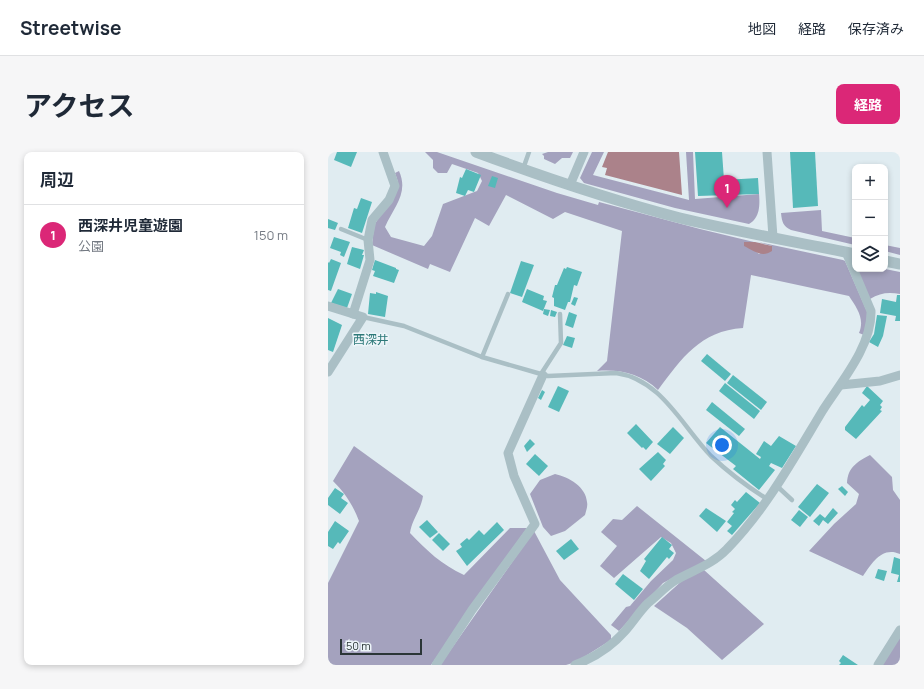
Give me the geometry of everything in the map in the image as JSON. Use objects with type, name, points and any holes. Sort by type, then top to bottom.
[{"type":"street","points":[[353,314],[370,260],[368,240],[372,220],[389,200],[395,186],[383,152]]},
{"type":"street","points":[[476,152],[522,170],[681,218],[850,253],[868,303],[871,321],[868,333],[840,385],[778,486],[728,549],[709,564],[675,581],[638,613],[624,632],[601,651],[575,665]]},
{"type":"street","points":[[570,185],[584,152]]},
{"type":"street","points":[[767,152],[773,237]]},
{"type":"street","points":[[888,262],[900,264]]},
{"type":"street","points":[[328,306],[363,317],[328,372]]},
{"type":"street","points":[[436,665],[472,610],[535,524],[514,476],[508,453],[542,375]]},
{"type":"street","points":[[840,385],[880,381],[900,375]]},
{"type":"street","points":[[878,665],[900,630]]},
{"type":"lane","points":[[522,170],[529,152]]},
{"type":"lane","points":[[341,229],[368,240]]},
{"type":"lane","points":[[482,356],[508,294]]},
{"type":"lane","points":[[542,375],[561,343],[560,314]]},
{"type":"lane","points":[[363,317],[404,326],[482,356],[542,375],[626,374],[639,380],[657,393],[712,456],[767,499]]},
{"type":"lane","points":[[778,486],[792,500]]},
{"type":"shaded area","points":[[425,152],[437,152],[557,193],[598,205],[599,202],[754,242],[744,242],[759,254],[772,246],[758,242],[843,260],[845,261],[868,314],[864,335],[859,333],[861,328],[861,318],[849,296],[751,275],[743,328],[715,334],[693,348],[675,367],[658,390],[637,376],[614,371],[597,371],[607,361],[622,231],[565,212],[553,219],[506,195],[489,226],[475,218],[450,272],[430,264],[428,269],[372,245],[374,226],[398,182],[395,173],[399,171],[402,179],[401,193],[385,227],[391,237],[424,246],[432,236],[443,204],[477,191],[482,181],[478,173],[452,164],[447,173],[438,173],[433,168],[433,160]]},
{"type":"shaded area","points":[[548,152],[573,152],[570,158],[562,158],[555,164],[544,159],[542,154]]},
{"type":"shaded area","points":[[592,152],[604,152],[593,175],[689,200],[686,152],[693,152],[695,199],[759,194],[759,207],[757,215],[749,224],[675,208],[584,183],[580,178]]},
{"type":"shaded area","points":[[608,152],[679,152],[682,195],[605,175],[607,168],[602,167]]},
{"type":"shaded area","points":[[821,210],[822,231],[852,237],[852,244],[791,230],[783,223],[781,213]]},
{"type":"shaded area","points":[[744,242],[755,242],[772,246],[772,251],[761,254],[744,246]]},
{"type":"shaded area","points":[[888,246],[900,248],[900,255],[888,252]]},
{"type":"shaded area","points":[[888,270],[900,272],[900,294],[892,293],[877,295],[870,299],[856,272],[888,272]]},
{"type":"shaded area","points":[[354,446],[423,496],[410,533],[435,557],[464,575],[510,528],[527,528],[431,665],[328,665],[328,583],[359,521],[348,500],[333,481]]},
{"type":"shaded area","points":[[870,455],[892,477],[893,490],[900,500],[900,554],[888,552],[883,554],[874,561],[863,576],[809,551],[834,524],[856,504],[859,494],[847,483],[849,473],[851,469],[861,460]]},
{"type":"shaded area","points":[[555,474],[571,480],[580,487],[586,497],[587,505],[585,515],[565,531],[551,536],[543,527],[530,494],[540,480]]},
{"type":"shaded area","points":[[637,506],[706,561],[663,583],[619,631],[611,625],[626,607],[630,606],[651,581],[673,560],[676,553],[671,543],[661,537],[614,578],[600,566],[617,546],[601,532],[613,519],[622,520]]},
{"type":"shaded area","points":[[534,531],[560,580],[611,635],[611,640],[576,662],[566,665],[440,665]]},
{"type":"shaded area","points":[[704,570],[764,624],[722,660],[687,628],[654,606],[684,579]]},
{"type":"shaded area","points":[[900,636],[900,665],[882,665]]},
{"type":"building","points":[[337,152],[357,152],[351,167],[334,160]]},
{"type":"building","points":[[695,152],[722,152],[724,180],[758,178],[759,194],[698,196]]},
{"type":"building","points":[[790,152],[815,152],[818,206],[793,208]]},
{"type":"building","points":[[466,169],[481,175],[474,192],[468,190],[465,196],[456,193],[460,177],[462,178]]},
{"type":"building","points":[[492,176],[498,178],[495,188],[488,186]]},
{"type":"building","points":[[361,198],[372,202],[362,233],[348,228],[354,208],[357,209]]},
{"type":"building","points":[[328,219],[338,223],[335,230],[328,228]]},
{"type":"building","points":[[334,237],[350,242],[344,257],[340,255],[341,252],[330,248]]},
{"type":"building","points":[[352,247],[364,250],[360,269],[347,264]]},
{"type":"building","points":[[331,259],[341,263],[331,291],[328,290],[328,262],[329,263]]},
{"type":"building","points":[[375,260],[399,270],[394,283],[373,276],[375,271],[372,270]]},
{"type":"building","points":[[521,261],[534,265],[522,297],[510,293]]},
{"type":"building","points":[[567,267],[582,272],[577,286],[574,285],[570,302],[568,302],[565,310],[554,306],[554,298],[552,297],[555,285],[557,285],[564,268],[566,269]]},
{"type":"building","points":[[338,289],[352,294],[347,308],[331,303]]},
{"type":"building","points":[[527,289],[544,296],[543,300],[547,301],[543,311],[522,302]]},
{"type":"building","points":[[376,292],[388,296],[385,317],[368,314],[370,293],[376,294]]},
{"type":"building","points":[[897,295],[900,295],[900,321],[895,321],[896,316],[880,313],[882,299],[896,302]]},
{"type":"building","points":[[574,297],[578,298],[575,306],[571,304]]},
{"type":"building","points":[[544,309],[550,310],[548,316],[543,314]]},
{"type":"building","points":[[551,310],[557,312],[555,317],[550,316]]},
{"type":"building","points":[[569,312],[577,315],[573,328],[565,325]]},
{"type":"building","points":[[877,315],[887,316],[883,336],[878,347],[869,342],[874,334]]},
{"type":"building","points":[[328,318],[342,325],[333,352],[328,350]]},
{"type":"building","points":[[567,336],[575,338],[572,348],[563,345]]},
{"type":"building","points":[[707,354],[731,374],[725,381],[701,361]]},
{"type":"building","points":[[733,375],[767,402],[761,410],[727,383]]},
{"type":"building","points":[[725,383],[760,411],[754,419],[719,391]]},
{"type":"building","points":[[558,386],[569,391],[559,412],[548,407]]},
{"type":"building","points":[[867,386],[883,401],[880,405],[882,407],[880,410],[882,411],[856,439],[845,430],[845,427],[862,405],[864,407],[870,400],[862,393]]},
{"type":"building","points":[[542,390],[545,392],[541,400],[538,398]]},
{"type":"building","points":[[712,402],[745,429],[739,436],[706,410]]},
{"type":"building","points":[[636,424],[653,442],[646,450],[627,433]]},
{"type":"building","points":[[673,427],[684,438],[670,454],[657,444]]},
{"type":"building","points":[[720,427],[760,459],[761,457],[756,454],[764,441],[771,446],[779,436],[796,446],[782,468],[771,463],[769,466],[775,470],[759,490],[733,469],[736,466],[706,443]]},
{"type":"building","points":[[530,439],[535,444],[527,452],[524,446]]},
{"type":"building","points":[[658,452],[666,460],[663,464],[665,466],[651,481],[639,469]]},
{"type":"building","points":[[535,454],[548,466],[539,476],[526,464]]},
{"type":"building","points":[[817,484],[829,493],[810,517],[798,507]]},
{"type":"building","points":[[842,486],[848,492],[845,496],[838,489]]},
{"type":"building","points":[[335,488],[344,494],[341,498],[348,503],[340,514],[328,505],[328,498]]},
{"type":"building","points":[[746,492],[760,503],[732,535],[727,531],[732,526],[727,522],[734,513],[732,512],[735,509],[731,505],[735,500],[737,502]]},
{"type":"building","points":[[706,508],[726,521],[717,532],[699,516]]},
{"type":"building","points":[[833,508],[838,513],[828,524],[823,520],[819,526],[813,521],[820,514],[825,518]]},
{"type":"building","points":[[799,510],[808,517],[800,527],[791,520]]},
{"type":"building","points":[[427,520],[438,532],[430,538],[419,527]]},
{"type":"building","points":[[335,521],[349,531],[340,544],[338,542],[333,549],[328,546],[328,532]]},
{"type":"building","points":[[497,522],[504,530],[467,566],[456,551],[462,547],[460,544],[467,538],[469,540],[479,530],[484,535]]},
{"type":"building","points":[[439,533],[450,544],[443,551],[432,540]]},
{"type":"building","points":[[662,537],[672,545],[669,549],[674,553],[669,559],[667,557],[649,579],[640,571],[646,561],[644,559]]},
{"type":"building","points":[[571,539],[579,549],[564,560],[556,551]]},
{"type":"building","points":[[894,557],[900,559],[900,582],[897,582],[899,575],[891,573]]},
{"type":"building","points":[[878,569],[887,571],[884,581],[875,578]]},
{"type":"building","points":[[623,574],[643,589],[634,600],[615,584]]},
{"type":"building","points":[[843,655],[858,665],[839,665],[841,663],[839,661]]},
{"type":"place","name":"西深井児童遊園","points":[[727,208]]},
{"type":"district","name":"西深井","points":[[371,340]]}]
